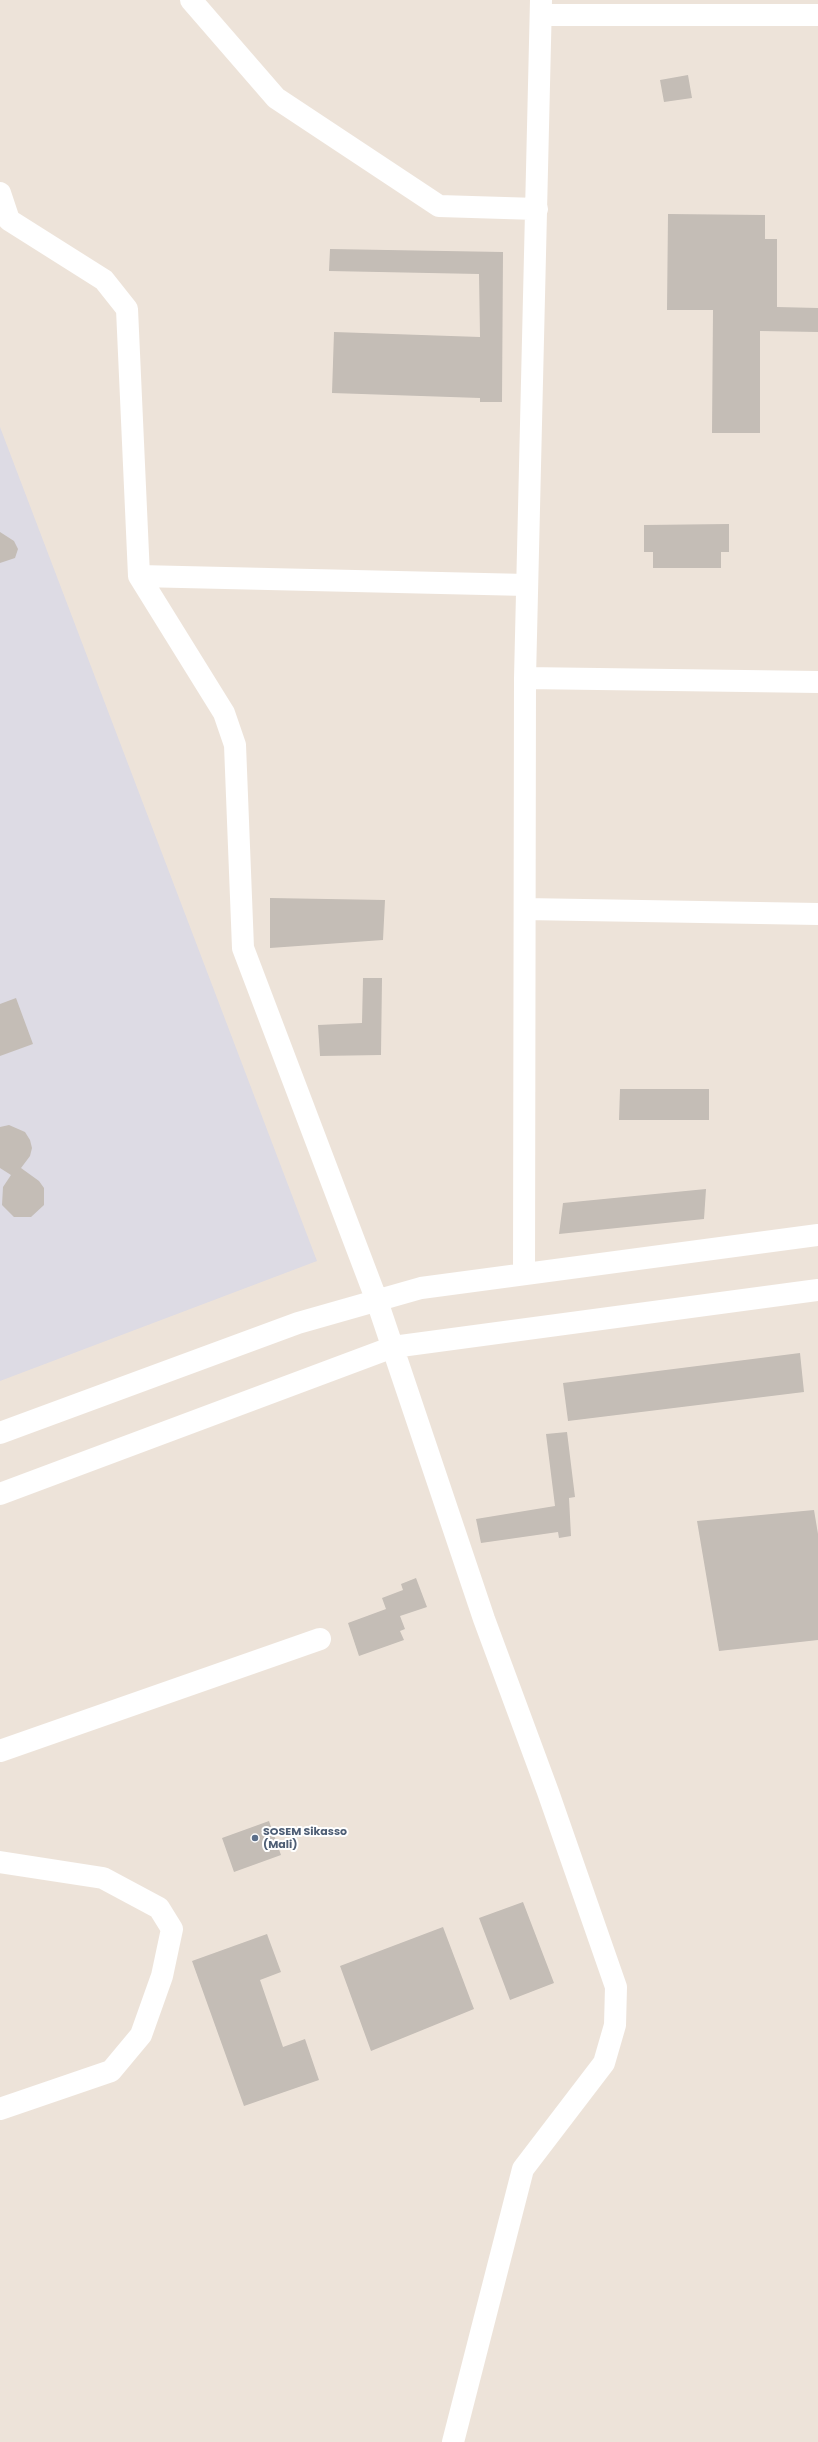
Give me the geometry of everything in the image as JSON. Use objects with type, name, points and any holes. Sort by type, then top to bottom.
[{"type":"street","points":[[191,0],[276,98],[439,206],[537,209]]},
{"type":"street","points":[[524,1273],[525,678],[541,7],[818,15]]},
{"type":"street","points":[[0,193],[5,221],[104,280],[127,309],[139,576],[224,712],[236,745],[243,948],[377,1301],[484,1619],[548,1792],[616,1987],[615,2025],[604,2063],[523,2169],[453,2442]]},
{"type":"street","points":[[139,576],[527,585]]},
{"type":"street","points":[[525,678],[818,682]]},
{"type":"street","points":[[525,909],[818,914]]},
{"type":"street","points":[[0,1433],[298,1323],[421,1288],[524,1273],[818,1235]]},
{"type":"street","points":[[0,1494],[392,1347],[817,1296]]},
{"type":"street","points":[[0,1751],[320,1639]]},
{"type":"street","points":[[0,1862],[103,1878],[159,1908],[172,1929],[162,1976],[141,2035],[111,2070],[0,2109]]},
{"type":"shaded area","points":[[0,427],[317,1261],[0,1381]]},
{"type":"building","points":[[688,75],[692,98],[664,102],[660,80]]},
{"type":"building","points":[[668,214],[765,215],[765,239],[777,239],[777,307],[818,308],[818,332],[760,331],[760,433],[712,433],[713,310],[667,310]]},
{"type":"building","points":[[330,249],[503,252],[502,402],[480,402],[480,398],[332,393],[334,332],[480,337],[479,274],[329,271]]},
{"type":"building","points":[[729,524],[729,552],[721,552],[721,568],[653,568],[653,552],[644,552],[644,525]]},
{"type":"building","points":[[0,532],[14,541],[18,549],[15,558],[0,563]]},
{"type":"building","points":[[270,898],[385,900],[383,940],[270,948]]},
{"type":"building","points":[[363,978],[382,978],[381,1055],[320,1056],[318,1025],[362,1023]]},
{"type":"building","points":[[16,998],[33,1044],[0,1056],[0,1004]]},
{"type":"building","points":[[620,1089],[709,1089],[709,1120],[619,1120]]},
{"type":"building","points":[[9,1125],[25,1132],[30,1140],[32,1148],[30,1156],[21,1168],[39,1181],[44,1188],[44,1205],[31,1217],[14,1217],[2,1205],[3,1187],[11,1175],[0,1168],[0,1127]]},
{"type":"building","points":[[706,1189],[704,1219],[559,1234],[563,1203]]},
{"type":"building","points":[[800,1353],[804,1392],[568,1421],[563,1383]]},
{"type":"building","points":[[567,1432],[575,1497],[569,1498],[571,1536],[559,1538],[558,1532],[481,1543],[476,1519],[555,1506],[546,1434]]},
{"type":"building","points":[[814,1510],[818,1534],[818,1640],[719,1651],[697,1521]]},
{"type":"building","points":[[416,1578],[427,1607],[400,1616],[405,1629],[400,1631],[404,1640],[359,1656],[348,1623],[386,1609],[382,1598],[403,1590],[401,1584]]},
{"type":"building","points":[[269,1821],[281,1855],[234,1872],[222,1838]]},
{"type":"building","points":[[523,1902],[554,1983],[510,2000],[479,1918]]},
{"type":"building","points":[[443,1927],[474,2009],[371,2051],[340,1966]]},
{"type":"building","points":[[267,1934],[281,1972],[260,1980],[283,2047],[305,2039],[319,2080],[244,2106],[192,1961]]},
{"type":"place","name":"SOSEM Sikasso (Mali)","points":[[255,1838]]}]
